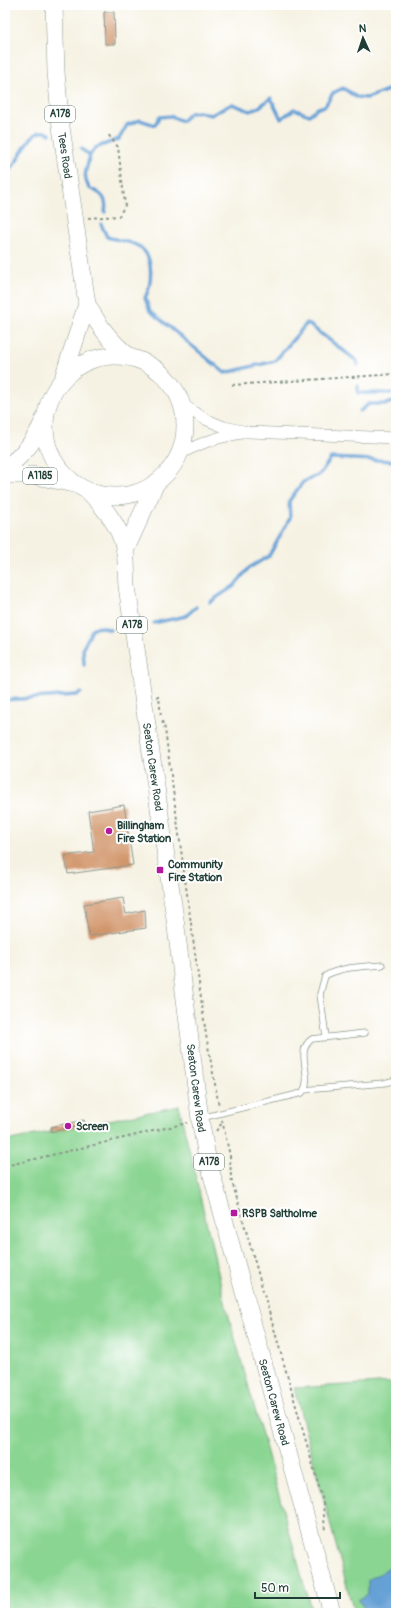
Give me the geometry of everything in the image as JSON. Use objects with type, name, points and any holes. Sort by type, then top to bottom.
[{"type":"main road","name":"Tees Road","points":[[54,5],[56,72],[61,127],[87,304],[97,324],[117,348],[130,357]]},
{"type":"main road","name":"Tees Road","points":[[62,380],[87,304]]},
{"type":"main road","points":[[115,356],[130,357],[153,366],[163,374],[178,394],[183,405],[186,421],[185,438],[181,453],[174,466],[154,485],[139,493],[123,497],[106,496],[89,492],[74,484],[56,465],[50,454],[46,441],[46,416],[49,403],[54,391],[62,380],[73,370],[93,360],[115,356]]},
{"type":"main road","name":"A1185","points":[[5,468],[16,460],[38,435],[46,416]]},
{"type":"main road","name":"A1185","points":[[5,475],[32,475],[74,484]]},
{"type":"main road","name":"Seaton Carew Road","points":[[125,551],[154,485]]},
{"type":"main road","name":"Seaton Carew Road","points":[[89,492],[102,505],[115,524],[125,551],[127,586],[175,919],[200,1119],[207,1157],[332,1613]]},
{"type":"street","points":[[183,405],[204,419],[224,427],[248,432],[396,438]]},
{"type":"street","points":[[181,453],[219,436],[248,432]]},
{"type":"lane","points":[[326,1037],[320,994],[325,976],[332,972],[342,970],[382,965]]},
{"type":"lane","points":[[200,1119],[302,1093],[306,1084],[303,1055],[307,1042],[312,1039],[365,1033]]},
{"type":"lane","points":[[304,1090],[384,1083],[396,1080]]},
{"type":"path","points":[[75,222],[89,218],[119,216],[125,205],[118,147],[107,133]]},
{"type":"path","points":[[232,385],[396,374]]},
{"type":"path","points":[[143,700],[159,697],[162,722],[165,728],[206,1035],[218,1102]]},
{"type":"path","points":[[5,1166],[200,1119]]},
{"type":"path","points":[[222,1123],[230,1156],[231,1178],[323,1501],[326,1535]]},
{"type":"green space","points":[[179,1106],[226,1306],[312,1613],[5,1613],[5,1141]]},
{"type":"green space","points":[[396,1382],[396,1613],[354,1613],[294,1388]]},
{"type":"water","points":[[396,1558],[396,1613],[368,1613],[358,1600],[368,1594],[368,1580],[387,1570]]},
{"type":"building","points":[[104,12],[114,12],[115,44],[105,44]]},
{"type":"building","name":"Billingham Fire Station","points":[[124,805],[133,865],[68,874],[65,856],[94,852],[88,811]]},
{"type":"building","points":[[123,898],[126,914],[145,910],[146,928],[89,936],[84,904]]},
{"type":"building","name":"Screen","points":[[84,1120],[85,1125],[51,1132],[51,1127]]},
{"type":"waterway","points":[[90,155],[95,148],[119,139],[127,125],[140,120],[155,125],[159,117],[171,116],[182,121],[190,113],[199,112],[211,115],[232,104],[250,111],[259,107],[271,98],[281,119],[294,109],[309,115],[318,108],[325,106],[333,93],[343,88],[356,97],[367,98],[396,87]]},
{"type":"waterway","points":[[5,170],[10,170],[28,142],[37,133],[46,132],[50,134]]},
{"type":"waterway","points":[[81,149],[90,155],[85,175],[87,183],[89,188],[103,197],[106,207],[105,212]]},
{"type":"waterway","points":[[101,224],[107,237],[134,244],[143,250],[147,256],[150,263],[150,278],[145,298],[150,311],[225,373],[275,361],[307,323],[357,361],[358,365]]},
{"type":"waterway","points":[[358,386],[358,393],[396,393]]},
{"type":"waterway","points":[[360,411],[369,404],[386,404],[396,401]]},
{"type":"waterway","points":[[210,602],[234,586],[249,568],[269,556],[290,518],[289,501],[303,482],[319,475],[331,458],[396,461]]},
{"type":"waterway","points":[[154,623],[186,616],[196,607]]},
{"type":"waterway","points":[[84,665],[83,648],[93,628],[102,627],[110,630]]},
{"type":"waterway","points":[[5,700],[76,695],[81,693]]},
{"type":"place","name":"Billingham Fire Station","points":[[109,831]]},
{"type":"place","name":"Community Fire Station","points":[[160,870]]},
{"type":"place","name":"Screen","points":[[68,1126]]},
{"type":"place","name":"RSPB Saltholme","points":[[234,1213]]}]
